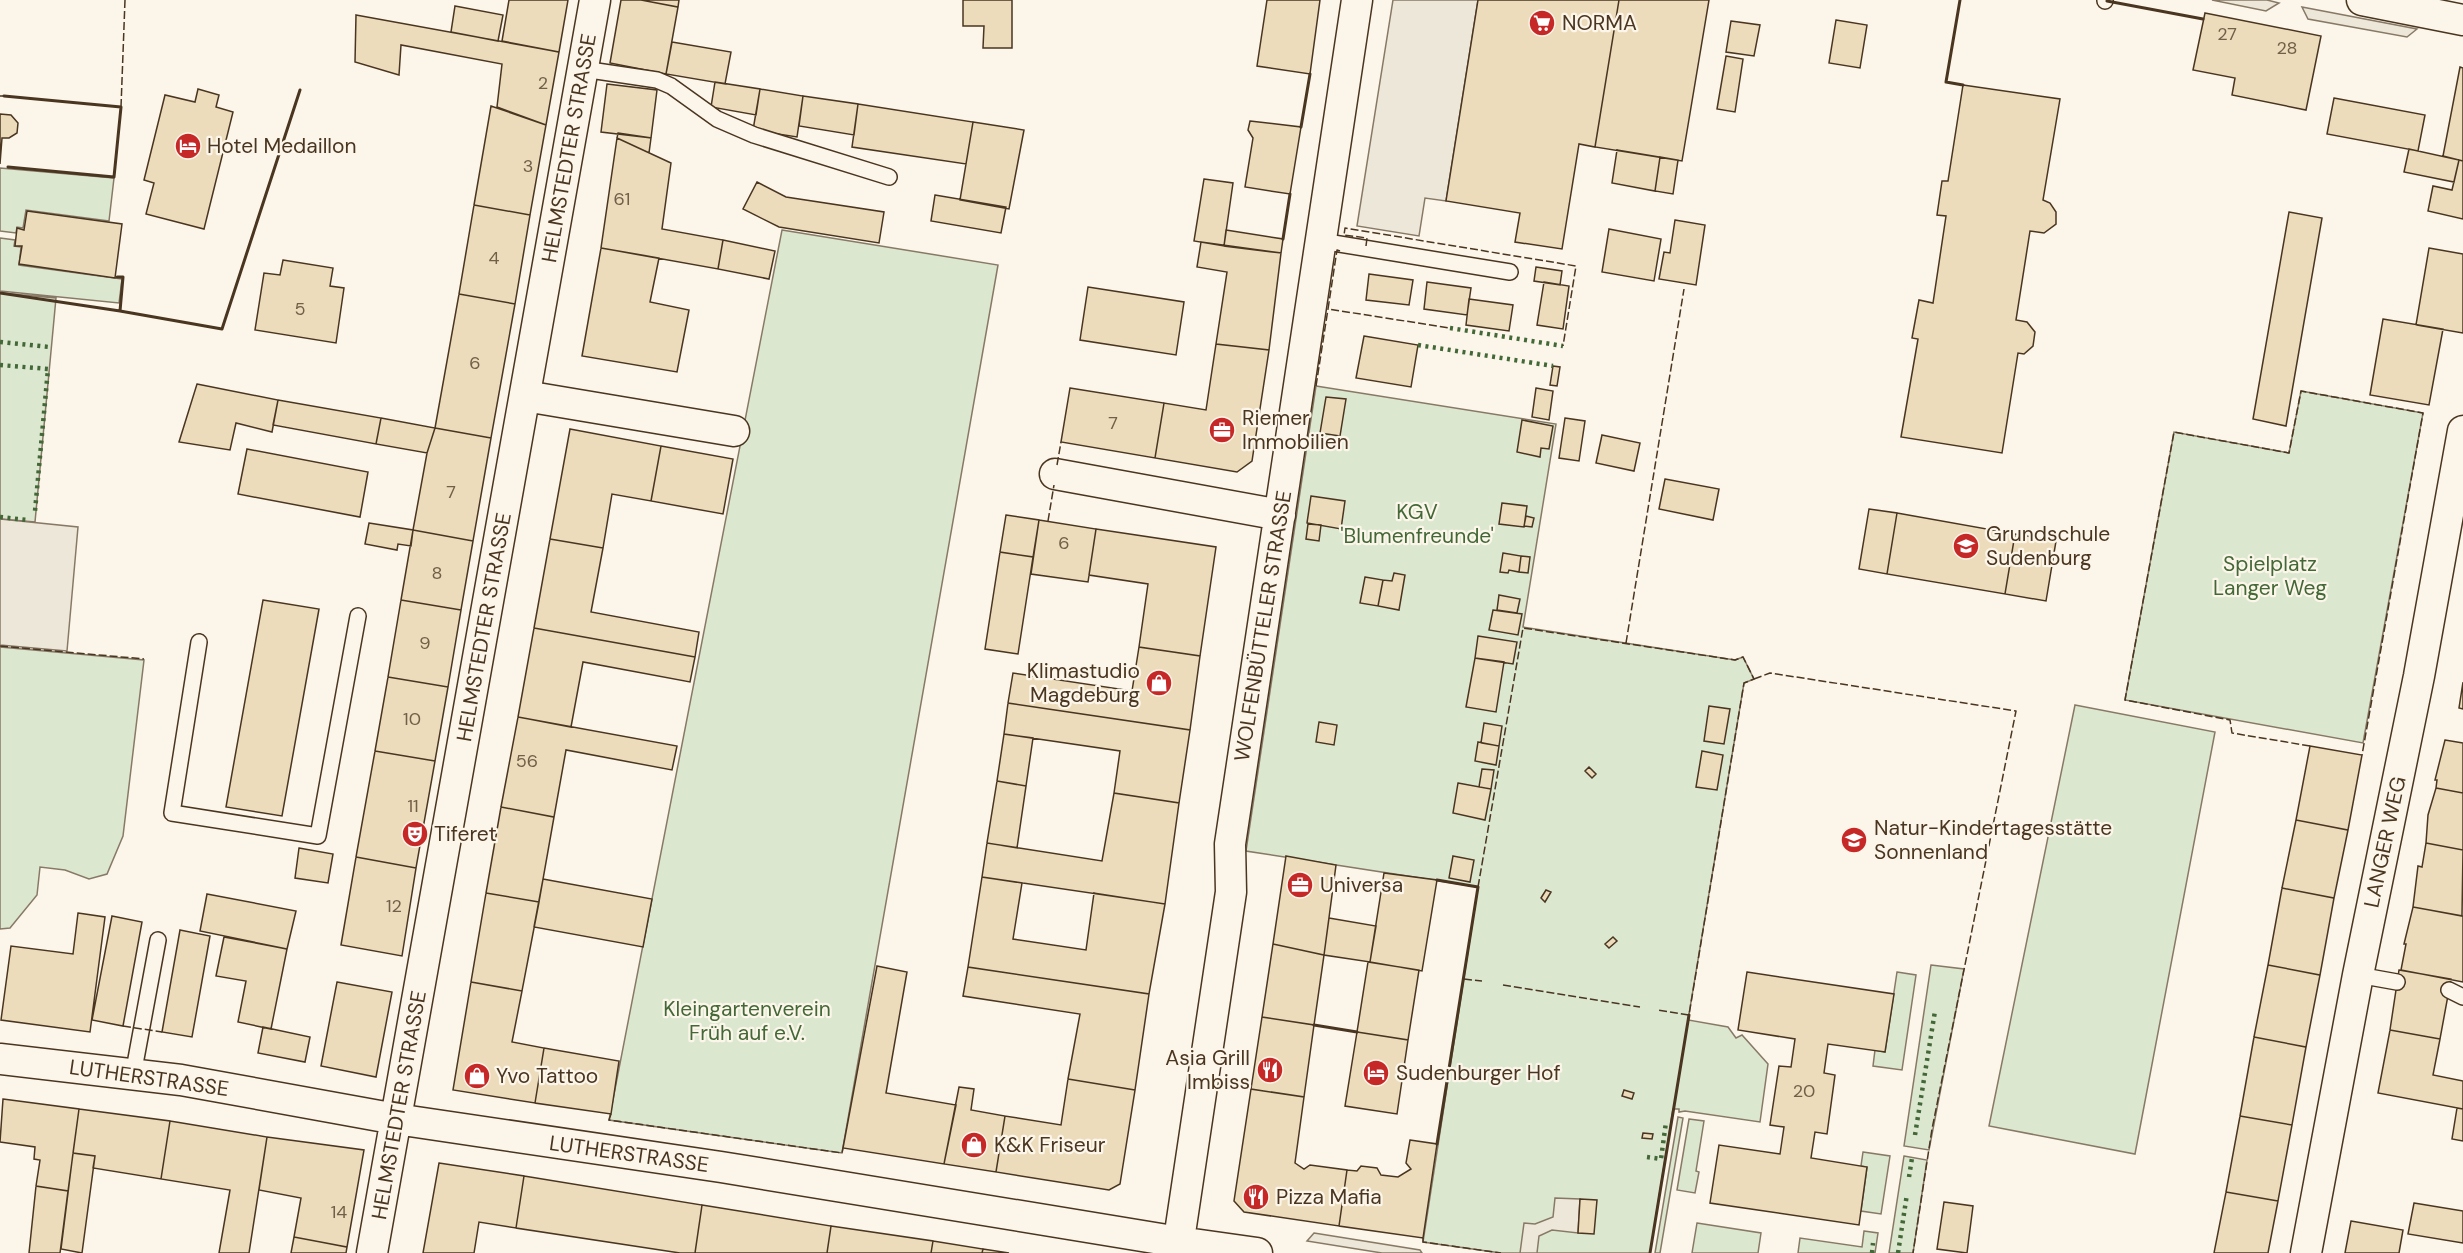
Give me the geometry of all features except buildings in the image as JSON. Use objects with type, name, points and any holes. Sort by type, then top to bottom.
[{"type":"street","name":"HELMSTEDTER STRASSE","points":[[372,1253],[596,0]]},
{"type":"street","name":"WOLFENBÜTTELER STRASSE","points":[[1178,1248],[1231,892],[1230,844],[1357,0]]},
{"type":"street","points":[[2362,0],[2463,20]]},
{"type":"street","points":[[525,396],[734,431]]},
{"type":"street","name":"LANGER WEG","points":[[2306,1253],[2358,975],[2412,711],[2463,432]]},
{"type":"street","points":[[1055,474],[1280,514]]},
{"type":"street","name":"LUTHERSTRASSE","points":[[0,1059],[181,1080],[396,1119],[721,1167],[1178,1248],[1257,1253]]},
{"type":"lane","points":[[583,69],[657,80],[671,86],[702,110],[735,127],[889,177]]},
{"type":"lane","points":[[1321,241],[1510,272]]},
{"type":"lane","points":[[199,642],[172,813],[318,836],[358,616]]},
{"type":"lane","points":[[133,1075],[158,940]]},
{"type":"lane","points":[[2358,975],[2397,982]]},
{"type":"green space","points":[[0,168],[114,178],[109,221],[26,210],[23,228],[17,227],[16,233],[0,231]]},
{"type":"green space","name":"Kleingartenverein Früh auf e.V.","points":[[782,230],[998,265],[842,1153],[609,1120]]},
{"type":"green space","points":[[0,238],[15,240],[14,246],[21,247],[19,265],[122,279],[119,303],[0,291]]},
{"type":"green space","points":[[0,293],[56,298],[35,522],[0,519]]},
{"type":"green space","name":"KGV 'Blumenfreunde'","points":[[1316,386],[1556,424],[1523,627],[1735,660],[1743,657],[1754,679],[1744,683],[1688,1020],[1728,1027],[1736,1038],[1742,1035],[1768,1064],[1760,1122],[1679,1112],[1679,1109],[1673,1109],[1650,1253],[1501,1253],[1423,1242],[1478,887],[1246,851]]},
{"type":"green space","name":"Spielplatz Langer Weg","points":[[2301,391],[2423,413],[2363,743],[2125,700],[2174,432],[2289,453]]},
{"type":"green space","points":[[0,647],[144,660],[123,836],[107,874],[89,879],[65,870],[40,867],[37,895],[10,928],[0,929]]},
{"type":"green space","points":[[2075,705],[2215,732],[2135,1154],[1989,1126]]},
{"type":"green space","points":[[1931,965],[1964,969],[1929,1150],[1904,1146]]},
{"type":"green space","points":[[1897,972],[1916,975],[1902,1070],[1873,1066],[1875,1050],[1885,1052]]},
{"type":"green space","points":[[1678,1117],[1683,1118],[1660,1253],[1655,1253]]},
{"type":"green space","points":[[1689,1119],[1704,1121],[1695,1193],[1677,1190]]},
{"type":"green space","points":[[1863,1152],[1890,1156],[1881,1214],[1861,1211],[1867,1167],[1861,1166]]},
{"type":"green space","points":[[1904,1156],[1927,1160],[1913,1253],[1889,1253]]},
{"type":"green space","points":[[1697,1223],[1761,1233],[1758,1253],[1692,1253]]},
{"type":"green space","points":[[1864,1231],[1878,1233],[1875,1253],[1798,1253],[1800,1238],[1862,1247]]},
{"type":"shaded area","points":[[1393,0],[1478,0],[1446,201],[1425,198],[1419,236],[1357,226]]},
{"type":"shaded area","points":[[2212,0],[2267,0],[2279,3],[2266,11]]},
{"type":"shaded area","points":[[2302,7],[2417,29],[2407,37],[2308,19]]},
{"type":"shaded area","points":[[0,519],[78,527],[67,651],[0,645]]},
{"type":"shaded area","points":[[1555,1198],[1580,1199],[1578,1233],[1552,1230],[1539,1236],[1537,1253],[1520,1253],[1524,1223],[1535,1224],[1553,1217]]},
{"type":"shaded area","points":[[1314,1233],[1420,1250],[1422,1253],[1382,1253],[1307,1241]]},
{"type":"hedge","points":[[1450,328],[1563,346]]},
{"type":"hedge","points":[[0,342],[49,347]]},
{"type":"hedge","points":[[1418,345],[1553,366]]},
{"type":"hedge","points":[[0,365],[48,369],[35,511]]},
{"type":"hedge","points":[[0,517],[27,520]]},
{"type":"hedge","points":[[1915,1135],[1935,1011]]},
{"type":"hedge","points":[[1647,1157],[1661,1159],[1666,1122]]},
{"type":"hedge","points":[[1909,1177],[1912,1158]]},
{"type":"hedge","points":[[1898,1253],[1907,1194]]},
{"type":"hedge","points":[[1872,1253],[1873,1243]]},
{"type":"fence","points":[[121,107],[125,0]]},
{"type":"fence","points":[[1366,246],[1367,238],[1344,235],[1345,228],[1576,266],[1563,346]]},
{"type":"fence","points":[[1340,251],[1337,250],[1328,309],[1450,328]]},
{"type":"fence","points":[[1626,643],[1684,289]]},
{"type":"fence","points":[[1316,386],[1328,309]]},
{"type":"fence","points":[[2310,746],[2232,733],[2230,720],[2125,700],[2174,432],[2289,453],[2301,391],[2423,413],[2362,755]]},
{"type":"fence","points":[[1057,465],[1061,442]]},
{"type":"fence","points":[[1048,521],[1054,485]]},
{"type":"fence","points":[[1478,887],[1523,628],[1735,660],[1743,657],[1754,679],[1744,683],[1689,1015],[1657,1010]]},
{"type":"fence","points":[[0,646],[144,659]]},
{"type":"fence","points":[[1754,679],[1770,673],[2016,711],[1932,1129],[1913,1253]]},
{"type":"fence","points":[[1464,979],[1482,981]]},
{"type":"fence","points":[[1503,985],[1640,1007]]},
{"type":"fence","points":[[123,1026],[162,1032]]},
{"type":"fence","points":[[611,1114],[609,1120],[842,1153],[843,1148]]},
{"type":"fence","points":[[1423,1238],[1423,1242],[1501,1253]]},
{"type":"wall","points":[[1960,0],[1946,82],[1963,85]]},
{"type":"wall","points":[[2107,1],[2203,19]]},
{"type":"wall","points":[[1301,127],[1310,74]]},
{"type":"wall","points":[[120,311],[222,329],[300,90]]},
{"type":"wall","points":[[4,96],[121,107],[114,177],[8,167]]},
{"type":"wall","points":[[1283,239],[1290,194]]},
{"type":"wall","points":[[0,293],[120,311],[123,277],[117,277]]},
{"type":"wall","points":[[1437,880],[1478,887],[1437,1144]]},
{"type":"wall","points":[[1650,1253],[1689,1015]]},
{"type":"wall","points":[[1314,1025],[1357,1032]]},
{"type":"place","name":"NORMA","points":[[1542,23]]},
{"type":"place","name":"Hotel Medaillon","points":[[188,146]]},
{"type":"place","name":"Riemer Immobilien","points":[[1222,430]]},
{"type":"place","name":"Grundschule Sudenburg","points":[[1966,546]]},
{"type":"place","name":"Klimastudio Magdeburg","points":[[1159,683]]},
{"type":"place","name":"Tiferet","points":[[415,834]]},
{"type":"place","name":"Natur-Kindertagesstätte Sonnenland","points":[[1854,840]]},
{"type":"place","name":"Universa","points":[[1300,885]]},
{"type":"place","name":"Asia Grill Imbiss","points":[[1270,1070]]},
{"type":"place","name":"Sudenburger Hof","points":[[1376,1073]]},
{"type":"place","name":"Yvo Tattoo","points":[[477,1076]]},
{"type":"place","name":"K&K Friseur","points":[[974,1145]]},
{"type":"place","name":"Pizza Mafia","points":[[1256,1197]]}]
